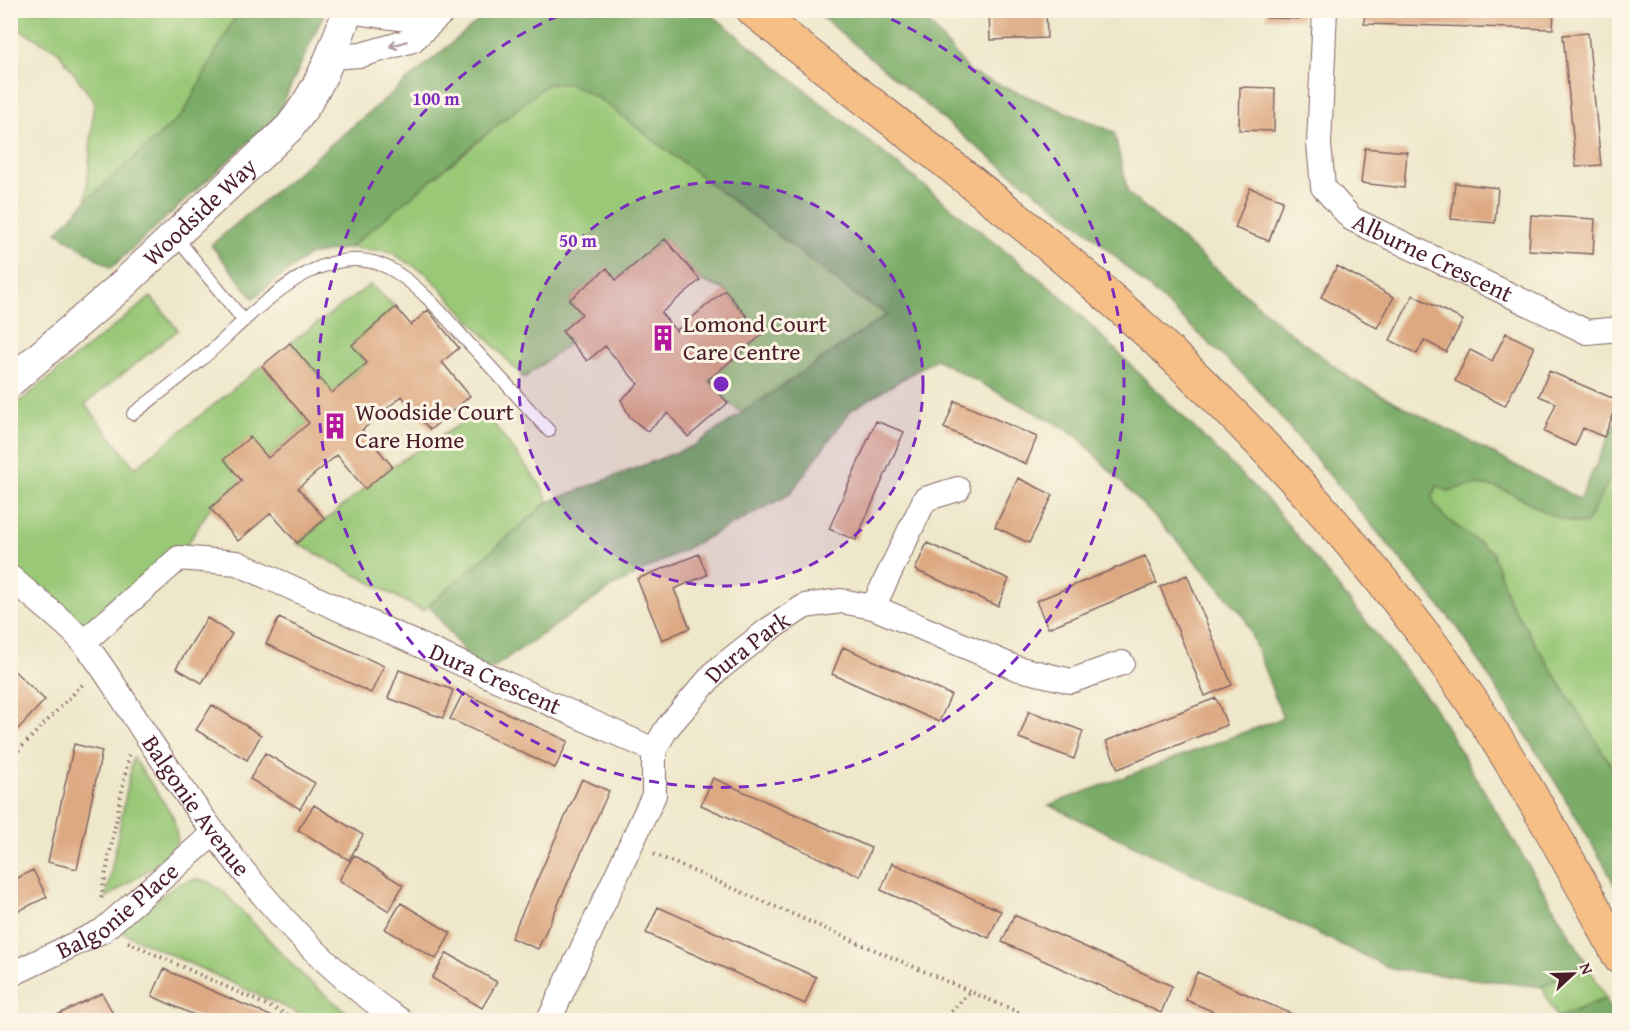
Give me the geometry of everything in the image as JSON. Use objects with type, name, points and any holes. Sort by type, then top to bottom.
[{"type":"main road","points":[[753,10],[1059,253],[1161,346],[1248,431],[1346,537],[1433,646],[1508,757],[1567,858],[1620,958]]},
{"type":"street","points":[[348,11],[406,19],[435,10]]},
{"type":"street","points":[[330,57],[361,55],[412,40],[445,10]]},
{"type":"street","name":"Alburne Crescent","points":[[1325,10],[1319,144],[1323,187],[1352,219],[1587,332],[1620,329]]},
{"type":"street","name":"Woodside Way","points":[[10,382],[175,236],[289,128],[310,102],[348,11]]},
{"type":"street","points":[[873,607],[925,500],[958,489]]},
{"type":"street","name":"Dura Crescent","points":[[84,642],[179,558],[237,563],[654,750]]},
{"type":"street","name":"Balgonie Avenue","points":[[10,577],[84,642],[214,833],[269,902],[331,967],[374,1004],[400,1020]]},
{"type":"street","name":"Dura Park","points":[[654,750],[667,728],[716,671],[768,630],[805,606],[841,601],[873,607],[1016,668],[1071,681],[1122,663]]},
{"type":"street","points":[[549,1020],[654,795],[654,750]]},
{"type":"street","name":"Balgonie Place","points":[[10,975],[102,931],[214,833]]},
{"type":"lane","points":[[175,236],[244,321]]},
{"type":"lane","points":[[133,414],[201,360],[268,299],[324,265],[356,260],[372,262],[392,270],[428,298],[549,431]]},
{"type":"path","points":[[10,759],[100,666]]},
{"type":"path","points":[[136,721],[99,904],[102,931],[299,1020]]},
{"type":"path","points":[[632,844],[1036,1020]]},
{"type":"path","points":[[944,1020],[970,992]]},
{"type":"green space","points":[[10,11],[238,11],[183,114],[86,201],[94,101],[57,50],[11,25]]},
{"type":"green space","points":[[238,11],[325,11],[277,116],[111,268],[57,232],[86,201],[183,114]]},
{"type":"green space","points":[[490,11],[707,11],[1061,296],[1272,505],[1433,705],[1586,962],[1542,987],[1392,969],[1049,805],[1283,718],[1244,616],[1182,546],[1075,434],[936,359],[851,410],[789,495],[616,585],[482,675],[429,605],[548,502],[693,446],[888,314],[860,298],[601,100],[571,84],[547,84],[349,248],[309,255],[253,298],[211,245]]},
{"type":"green space","points":[[815,11],[919,11],[971,73],[1114,132],[1128,193],[1288,331],[1353,380],[1580,499],[1619,415],[1619,462],[1586,524],[1567,521],[1505,491],[1489,486],[1470,486],[1449,491],[1437,486],[1432,496],[1444,517],[1492,552],[1510,603],[1619,778],[1619,895],[1605,866],[1556,783],[1458,628],[1252,383],[1092,235],[973,144]]},
{"type":"green space","points":[[571,83],[601,100],[860,298],[888,314],[743,413],[728,403],[708,380],[762,334],[725,290],[700,280],[665,239],[616,280],[607,269],[569,300],[582,314],[562,331],[572,341],[524,378],[426,273],[388,251],[349,248],[547,84]]},
{"type":"green space","points":[[370,285],[396,307],[352,344],[367,363],[332,393],[290,343]]},
{"type":"green space","points":[[151,297],[178,330],[85,404],[135,468],[262,366],[309,423],[210,508],[179,558],[84,642],[11,577],[11,408]]},
{"type":"green space","points":[[483,410],[541,486],[548,502],[423,611],[297,543],[392,466]]},
{"type":"green space","points":[[1619,462],[1619,778],[1510,603],[1492,552],[1444,517],[1432,496],[1437,486],[1449,491],[1470,486],[1489,486],[1505,491],[1567,521],[1586,524]]},
{"type":"green space","points":[[133,757],[173,816],[178,841],[161,861],[106,898]]},
{"type":"green space","points":[[196,879],[207,881],[223,891],[305,978],[354,1018],[352,1020],[313,1020],[119,931],[121,926],[178,884]]},
{"type":"green space","points":[[1586,962],[1606,998],[1557,1018],[1542,987]]},
{"type":"green space","points":[[1606,998],[1615,1020],[1558,1020],[1557,1018]]},
{"type":"building","points":[[989,10],[1046,10],[1047,38],[990,40]]},
{"type":"building","points":[[1266,10],[1302,10],[1302,19],[1266,18]]},
{"type":"building","points":[[1365,10],[1554,10],[1553,29],[1364,24]]},
{"type":"building","points":[[1588,33],[1601,165],[1576,167],[1563,35]]},
{"type":"building","points":[[1240,87],[1275,88],[1274,131],[1239,130]]},
{"type":"building","points":[[1365,148],[1407,152],[1404,188],[1361,183]]},
{"type":"building","points":[[1455,183],[1498,188],[1495,223],[1451,219]]},
{"type":"building","points":[[1250,188],[1283,200],[1269,241],[1235,228]]},
{"type":"building","points":[[1531,215],[1595,219],[1593,254],[1529,250]]},
{"type":"building","name":"Lomond Court Care Centre","points":[[665,239],[700,280],[661,313],[676,331],[725,290],[762,335],[708,380],[728,403],[688,437],[668,413],[647,431],[630,417],[621,400],[638,384],[605,346],[587,361],[562,331],[582,314],[569,300],[607,268],[616,280]]},
{"type":"building","points":[[1337,266],[1394,297],[1377,328],[1321,297]]},
{"type":"building","points":[[1413,295],[1463,320],[1446,352],[1424,340],[1417,354],[1390,340]]},
{"type":"building","name":"Woodside Court Care Home","points":[[396,307],[411,325],[428,310],[459,348],[442,362],[470,396],[430,430],[402,396],[362,430],[392,466],[365,489],[337,455],[298,488],[325,519],[297,543],[271,513],[238,541],[210,508],[242,481],[224,459],[250,437],[268,458],[309,423],[262,366],[290,343],[332,393],[367,363],[352,345]]},
{"type":"building","points":[[1506,333],[1534,347],[1505,406],[1455,381],[1470,350],[1492,361]]},
{"type":"building","points":[[1549,371],[1619,401],[1604,437],[1583,428],[1575,446],[1544,432],[1556,403],[1539,396]]},
{"type":"building","points":[[955,401],[1037,437],[1026,464],[944,428]]},
{"type":"building","points":[[876,421],[904,432],[856,540],[829,529]]},
{"type":"building","points":[[1018,478],[1053,495],[1029,543],[995,527]]},
{"type":"building","points":[[927,543],[1009,579],[998,606],[915,570]]},
{"type":"building","points":[[699,554],[707,575],[674,589],[690,628],[662,640],[637,579]]},
{"type":"building","points":[[1145,556],[1157,583],[1048,628],[1036,601]]},
{"type":"building","points":[[1187,575],[1232,685],[1205,696],[1160,587]]},
{"type":"building","points":[[207,618],[232,634],[202,683],[176,668]]},
{"type":"building","points":[[279,618],[384,666],[371,693],[266,644]]},
{"type":"building","points":[[843,647],[951,695],[939,722],[832,674]]},
{"type":"building","points":[[10,667],[45,700],[18,729],[10,722]]},
{"type":"building","points":[[399,670],[453,690],[443,718],[388,698]]},
{"type":"building","points":[[463,693],[568,741],[555,768],[450,719]]},
{"type":"building","points":[[1216,698],[1227,725],[1118,769],[1106,741]]},
{"type":"building","points":[[212,705],[261,735],[247,760],[196,730]]},
{"type":"building","points":[[1029,711],[1083,731],[1074,759],[1019,738]]},
{"type":"building","points":[[74,744],[102,751],[77,869],[48,862]]},
{"type":"building","points":[[265,753],[315,783],[300,809],[250,779]]},
{"type":"building","points":[[713,778],[871,848],[860,876],[701,805]]},
{"type":"building","points":[[582,779],[609,791],[538,949],[511,938]]},
{"type":"building","points":[[314,805],[363,835],[349,860],[298,830]]},
{"type":"building","points":[[354,855],[403,885],[389,911],[339,880]]},
{"type":"building","points":[[892,863],[1001,911],[989,938],[881,890]]},
{"type":"building","points":[[33,870],[47,897],[10,915],[10,882]]},
{"type":"building","points":[[401,903],[451,933],[436,959],[385,929]]},
{"type":"building","points":[[658,907],[816,977],[805,1004],[646,933]]},
{"type":"building","points":[[1014,915],[1172,986],[1161,1013],[1002,942]]},
{"type":"building","points":[[447,953],[497,982],[482,1008],[432,978]]},
{"type":"building","points":[[164,969],[280,1020],[203,1019],[152,996]]},
{"type":"building","points":[[1197,972],[1307,1020],[1233,1020],[1186,1000]]},
{"type":"building","points":[[102,993],[116,1019],[47,1020]]},
{"type":"place","name":"Lomond Court Care Centre","points":[[663,338]]},
{"type":"place","name":"Woodside Court Care Home","points":[[335,426]]}]
